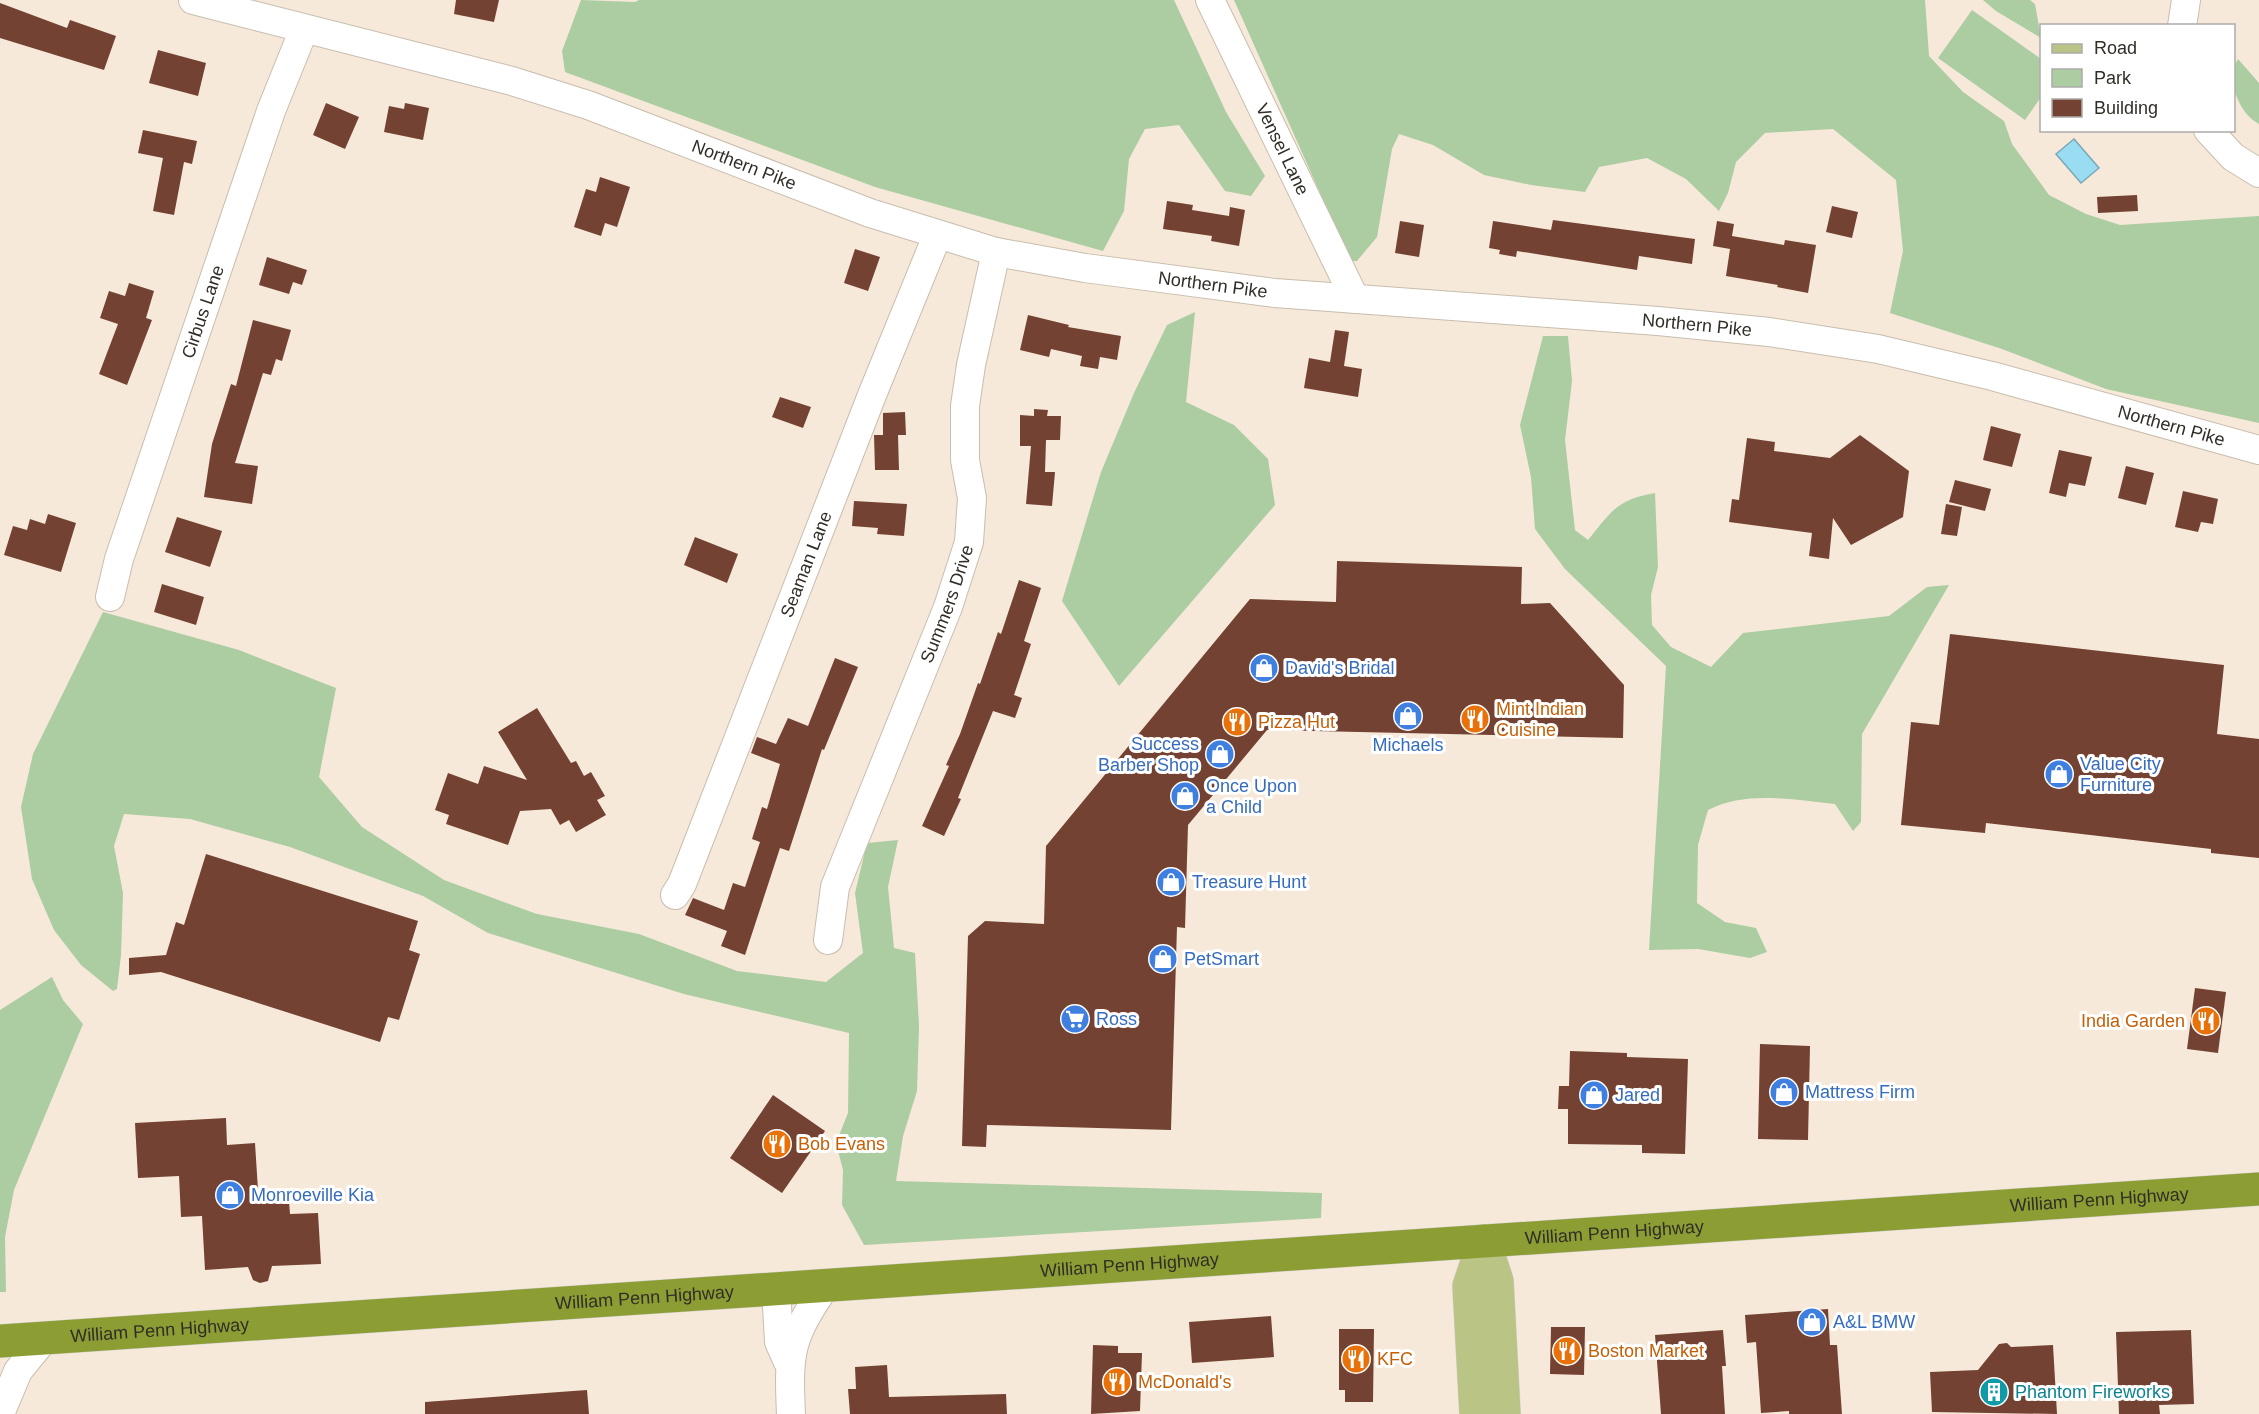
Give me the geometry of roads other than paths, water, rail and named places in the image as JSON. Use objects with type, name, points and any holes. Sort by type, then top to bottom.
[{"type":"highway","name":"William Penn Highway","points":[[0,1341],[2259,1189]]},
{"type":"main road","points":[[1476,1414],[1470,1286],[1484,1241]]},
{"type":"main road","points":[[1484,1241],[1497,1281],[1504,1414]]},
{"type":"street","name":"Northern Pike","points":[[194,0],[512,81],[588,105],[870,213],[937,236],[996,252],[1085,268],[1275,292],[1658,321],[1769,332],[1878,349],[1992,376],[2259,450]]},
{"type":"street","name":"Vensel Lane","points":[[1210,0],[1355,299]]},
{"type":"street","points":[[2182,24],[2186,0]]},
{"type":"street","name":"Cirbus Lane","points":[[110,597],[119,559],[264,133],[304,29]]},
{"type":"street","points":[[2210,132],[2233,157],[2259,173]]},
{"type":"street","name":"Seaman Lane","points":[[675,895],[682,884],[868,405],[937,236]]},
{"type":"street","name":"Summers Drive","points":[[828,940],[835,887],[948,607],[969,542],[972,498],[965,451],[965,406],[971,365],[996,252]]},
{"type":"street","points":[[788,1364],[802,1321],[826,1285]]},
{"type":"street","points":[[776,1288],[779,1342],[788,1364],[791,1414]]},
{"type":"street","points":[[0,1414],[18,1371],[45,1338]]},
{"type":"water","points":[[2074,139],[2099,168],[2081,183],[2056,154]]},
{"type":"place","name":"David's Bridal","points":[[1264,668]]},
{"type":"place","name":"Michaels","points":[[1408,716]]},
{"type":"place","name":"Mint Indian Cuisine","points":[[1475,719]]},
{"type":"place","name":"Pizza Hut","points":[[1237,722]]},
{"type":"place","name":"Success Barber Shop","points":[[1220,754]]},
{"type":"place","name":"Value City Furniture","points":[[2059,774]]},
{"type":"place","name":"Once Upon a Child","points":[[1185,796]]},
{"type":"place","name":"Treasure Hunt","points":[[1171,882]]},
{"type":"place","name":"PetSmart","points":[[1163,959]]},
{"type":"place","name":"Ross","points":[[1075,1019]]},
{"type":"place","name":"India Garden","points":[[2206,1021]]},
{"type":"place","name":"Mattress Firm","points":[[1784,1092]]},
{"type":"place","name":"Jared","points":[[1594,1095]]},
{"type":"place","name":"Bob Evans","points":[[777,1144]]},
{"type":"place","name":"Monroeville Kia","points":[[230,1195]]},
{"type":"place","name":"A&L BMW","points":[[1812,1322]]},
{"type":"place","name":"Boston Market","points":[[1567,1351]]},
{"type":"place","name":"KFC","points":[[1356,1359]]},
{"type":"place","name":"McDonald's","points":[[1117,1382]]},
{"type":"place","name":"Phantom Fireworks","points":[[1994,1392]]}]
